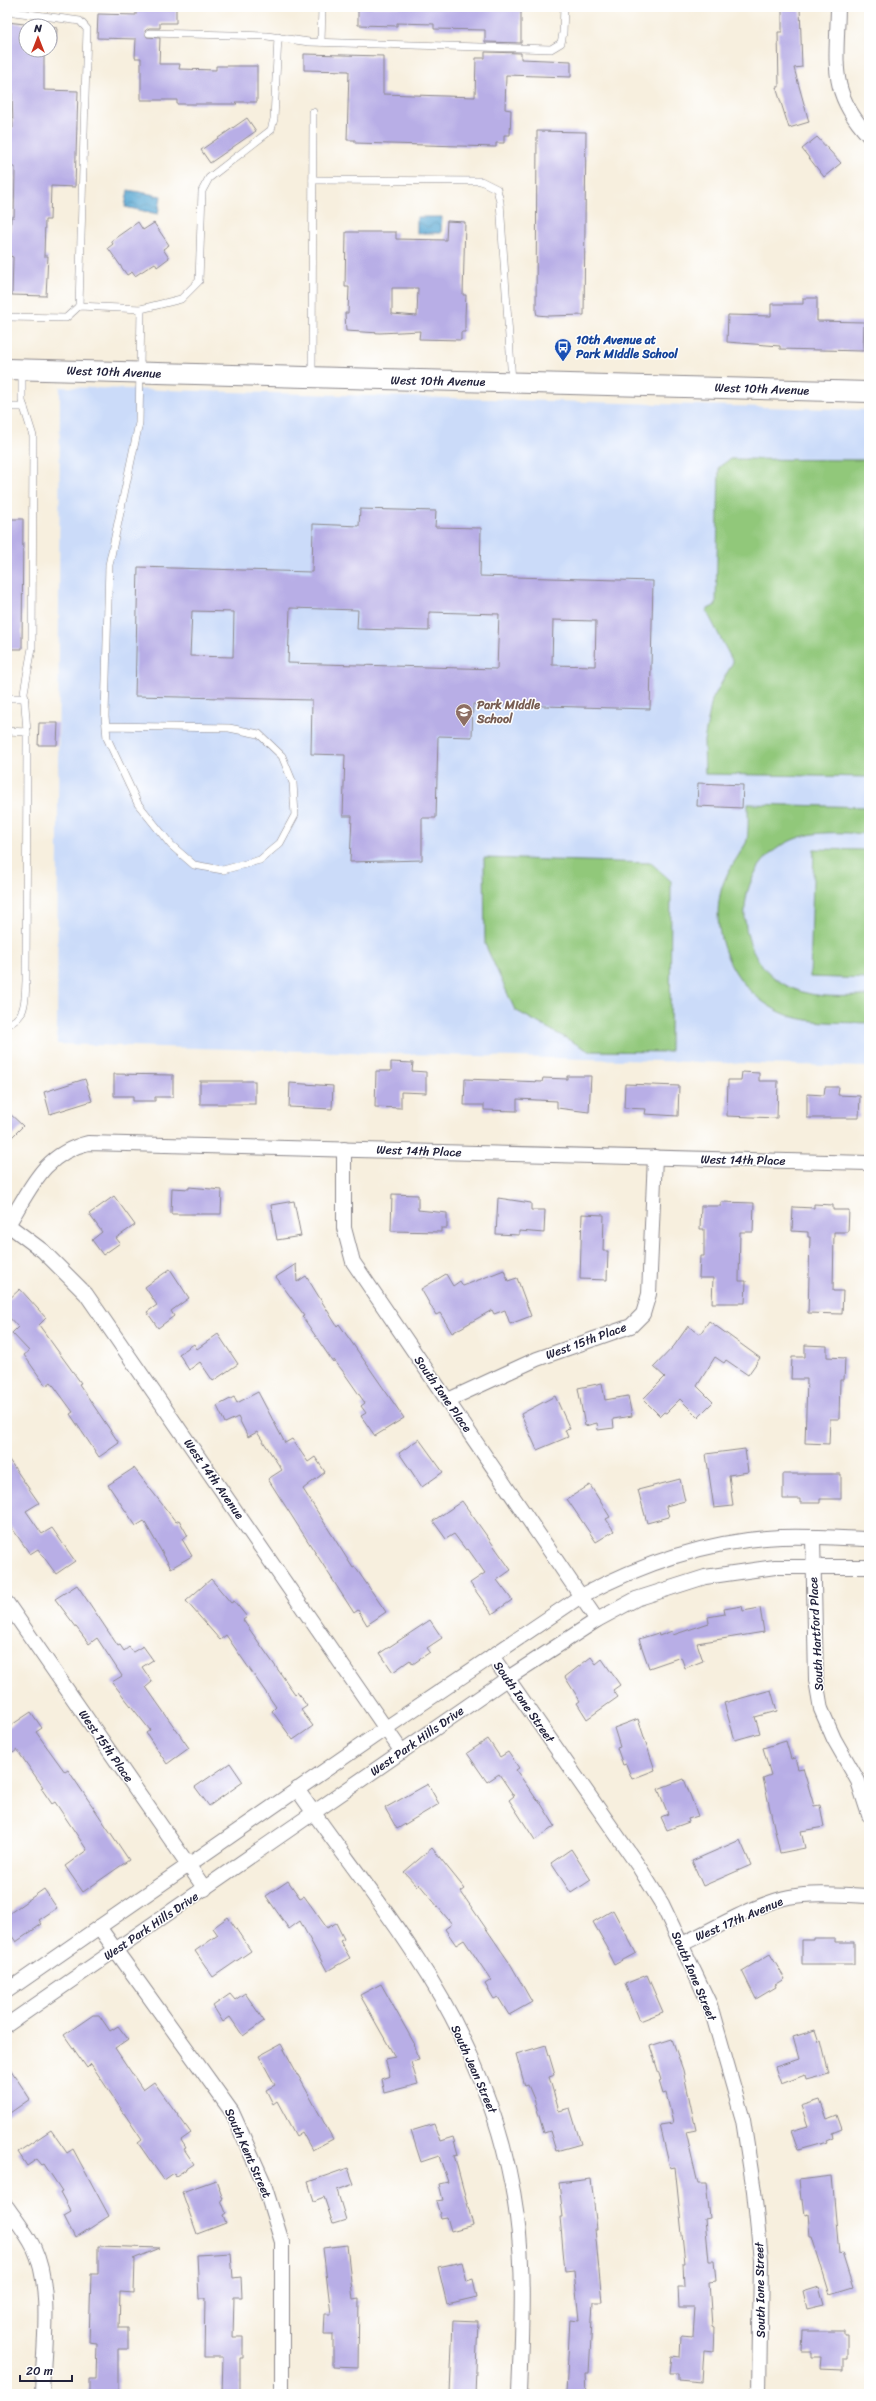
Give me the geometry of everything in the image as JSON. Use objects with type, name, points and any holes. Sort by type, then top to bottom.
[{"type":"main road","name":"West 10th Avenue","points":[[14,369],[869,392]]},
{"type":"street","points":[[838,7],[837,75],[840,93],[847,109],[869,136]]},
{"type":"street","name":"West 14th Place","points":[[7,1224],[52,1158],[68,1148],[88,1143],[869,1163]]},
{"type":"street","name":"South Ione Place","points":[[344,1149],[344,1228],[353,1262],[597,1620]]},
{"type":"street","name":"West 15th Place","points":[[448,1400],[544,1356],[624,1329],[638,1319],[646,1307],[649,1294],[655,1157]]},
{"type":"street","name":"West 14th Avenue","points":[[7,1224],[43,1251],[86,1294],[402,1752]]},
{"type":"street","points":[[7,1991],[297,1789],[581,1596],[643,1566],[706,1548],[780,1537],[869,1538]]},
{"type":"street","name":"South Hartford Place","points":[[813,1537],[812,1566],[816,1680],[821,1709],[834,1739],[858,1781],[869,1815]]},
{"type":"street","name":"West Park Hills Drive","points":[[8,2022],[205,1889],[508,1678],[597,1620],[636,1599],[705,1577],[775,1567],[869,1567]]},
{"type":"street","name":"West 15th Place","points":[[7,1603],[205,1889]]},
{"type":"street","name":"South Ione Street","points":[[492,1656],[639,1867],[662,1904],[710,2005],[743,2120],[754,2190],[761,2260],[759,2394]]},
{"type":"street","name":"South Jean Street","points":[[297,1789],[418,1958],[462,2038],[496,2120],[510,2171],[517,2218],[522,2276],[519,2394]]},
{"type":"street","name":"West 17th Avenue","points":[[682,1944],[769,1904],[788,1897],[808,1895],[869,1896]]},
{"type":"street","name":"South Kent Street","points":[[99,1927],[232,2112],[263,2181],[282,2242],[282,2394]]},
{"type":"street","points":[[7,2207],[34,2248],[42,2275],[45,2300],[42,2394]]},
{"type":"lane","points":[[321,42],[322,7]]},
{"type":"lane","points":[[149,33],[278,37],[321,42],[551,49],[561,43],[564,34],[564,7]]},
{"type":"lane","points":[[7,11],[80,21],[87,29],[79,306]]},
{"type":"lane","points":[[7,317],[66,318],[79,306],[141,309],[181,299],[199,281],[202,191],[209,178],[271,130],[274,119],[278,37]]},
{"type":"lane","points":[[312,377],[313,112]]},
{"type":"lane","points":[[313,180],[480,181],[497,188],[500,202],[512,382]]},
{"type":"lane","points":[[106,726],[229,728],[260,734],[282,756],[293,782],[295,815],[280,843],[260,860],[224,870],[194,865],[171,845],[138,804],[107,738],[106,726],[108,564],[139,423],[141,309]]},
{"type":"lane","points":[[7,1024],[14,1023],[24,1011],[26,980],[27,732],[25,698],[32,648],[34,487],[33,436],[14,369]]},
{"type":"lane","points":[[7,407],[24,407]]},
{"type":"lane","points":[[7,698],[25,698]]},
{"type":"lane","points":[[7,731],[27,732]]},
{"type":"shaded area","name":"Park Middle School","points":[[60,387],[869,410],[869,1067],[57,1044]]},
{"type":"green space","points":[[730,459],[869,460],[869,777],[705,774],[704,741],[712,700],[733,662],[706,610],[716,605],[719,467]]},
{"type":"green space","points":[[748,804],[869,807],[869,834],[826,833],[806,836],[786,843],[767,857],[754,876],[747,896],[745,919],[749,940],[759,960],[774,977],[794,989],[821,996],[869,996],[869,1023],[819,1021],[800,1019],[790,1016],[773,1008],[757,997],[733,968],[725,951],[720,933],[718,914],[720,895],[724,881],[747,840]]},
{"type":"green space","points":[[814,849],[869,850],[869,979],[810,977]]},
{"type":"green space","points":[[484,858],[651,863],[671,881],[670,1052],[589,1051],[515,1010],[485,944]]},
{"type":"water","points":[[128,190],[161,196],[158,214],[125,207]]},
{"type":"water","points":[[417,217],[442,217],[441,233],[417,233]]},
{"type":"building","points":[[136,7],[176,7],[176,23],[160,23],[160,28],[149,28],[145,31],[147,37],[160,38],[159,64],[180,64],[179,69],[216,70],[216,66],[257,66],[257,102],[235,102],[237,104],[177,104],[177,100],[141,100],[141,58],[135,58],[136,39],[97,38],[98,14],[136,15]]},
{"type":"building","points":[[358,7],[521,7],[521,43],[485,42],[485,30],[434,29],[434,24],[397,23],[397,26],[358,25]]},
{"type":"building","points":[[782,7],[800,7],[802,67],[794,68],[809,122],[789,128],[776,87],[779,87],[778,32],[782,32]]},
{"type":"building","points":[[7,22],[18,23],[18,58],[44,58],[44,90],[78,91],[75,187],[51,186],[50,220],[45,220],[44,256],[48,256],[46,296],[12,295],[13,257],[10,256],[11,217],[14,217],[15,167],[8,167],[8,128],[13,128],[12,92],[8,92]]},
{"type":"building","points":[[485,52],[521,53],[521,59],[571,61],[571,77],[506,75],[505,109],[511,110],[510,135],[504,135],[504,143],[496,143],[496,147],[355,143],[355,140],[347,140],[349,71],[304,70],[304,54],[383,56],[383,94],[475,97],[476,58],[485,58]]},
{"type":"building","points":[[247,118],[256,131],[210,163],[201,150]]},
{"type":"building","points":[[537,131],[586,132],[584,315],[537,315]]},
{"type":"building","points":[[817,137],[841,163],[824,177],[802,149]]},
{"type":"building","points":[[447,221],[465,222],[463,295],[466,295],[465,332],[461,332],[461,340],[419,339],[420,331],[380,333],[346,331],[345,313],[348,313],[349,287],[345,287],[346,232],[396,232],[396,239],[446,240]],"holes":[[[392,288],[418,288],[417,316],[392,314]]]},
{"type":"building","points":[[138,222],[143,230],[154,223],[169,245],[163,249],[169,258],[157,267],[155,263],[135,276],[132,272],[127,275],[108,248],[113,244],[111,241]]},
{"type":"building","points":[[803,298],[817,298],[817,321],[864,322],[863,351],[780,349],[780,346],[727,342],[728,315],[771,316],[771,304],[803,304]]},
{"type":"building","points":[[360,509],[436,511],[435,527],[481,528],[480,576],[653,581],[650,709],[473,704],[472,737],[438,736],[436,818],[422,818],[422,860],[350,862],[352,816],[343,816],[345,755],[311,754],[312,700],[135,696],[138,567],[312,572],[313,524],[359,526]],"holes":[[[290,608],[358,610],[357,629],[429,631],[429,612],[499,614],[497,669],[288,663]],[[192,611],[234,612],[233,657],[190,656]],[[553,620],[596,621],[595,666],[552,665]]]},
{"type":"building","points":[[7,519],[23,519],[22,649],[7,649]]},
{"type":"building","points":[[39,723],[58,723],[57,745],[38,745]]},
{"type":"building","points":[[698,783],[743,785],[742,808],[697,806]]},
{"type":"building","points":[[391,1062],[413,1063],[412,1071],[426,1072],[426,1093],[401,1092],[401,1108],[375,1107],[376,1071],[391,1071]]},
{"type":"building","points":[[742,1072],[759,1073],[759,1081],[778,1081],[777,1118],[727,1116],[728,1080],[741,1080]]},
{"type":"building","points":[[114,1074],[173,1075],[173,1097],[155,1097],[155,1101],[133,1101],[133,1096],[114,1096]]},
{"type":"building","points":[[567,1076],[591,1076],[589,1112],[557,1108],[557,1101],[517,1099],[517,1111],[484,1110],[484,1105],[464,1105],[465,1079],[542,1082],[543,1078],[567,1079]]},
{"type":"building","points":[[85,1079],[92,1101],[50,1114],[44,1092]]},
{"type":"building","points":[[200,1081],[255,1081],[255,1104],[200,1104]]},
{"type":"building","points":[[290,1083],[333,1086],[332,1109],[289,1107]]},
{"type":"building","points":[[625,1084],[679,1086],[678,1116],[645,1114],[646,1109],[624,1108]]},
{"type":"building","points":[[825,1087],[839,1087],[838,1095],[860,1096],[859,1118],[807,1118],[807,1094],[824,1095]]},
{"type":"building","points":[[7,1111],[23,1126],[7,1142]]},
{"type":"building","points":[[189,1187],[222,1190],[221,1214],[171,1214],[172,1188],[189,1189]]},
{"type":"building","points":[[392,1194],[418,1195],[418,1210],[447,1213],[447,1228],[441,1228],[441,1232],[391,1231]]},
{"type":"building","points":[[114,1196],[135,1225],[116,1238],[120,1243],[103,1255],[92,1240],[102,1232],[89,1214]]},
{"type":"building","points":[[498,1198],[531,1203],[531,1210],[545,1210],[544,1233],[519,1231],[519,1235],[496,1234]]},
{"type":"building","points":[[294,1201],[301,1236],[277,1240],[271,1205]]},
{"type":"building","points":[[721,1202],[754,1203],[753,1232],[740,1232],[739,1281],[746,1281],[745,1303],[712,1303],[713,1278],[699,1278],[700,1256],[704,1256],[704,1229],[700,1229],[701,1206],[721,1206]]},
{"type":"building","points":[[814,1204],[833,1205],[833,1210],[849,1210],[848,1232],[834,1232],[833,1291],[843,1291],[842,1314],[808,1313],[810,1237],[808,1237],[808,1232],[792,1231],[793,1207],[814,1208]]},
{"type":"building","points":[[582,1214],[604,1215],[603,1251],[608,1251],[607,1280],[580,1279]]},
{"type":"building","points":[[296,1264],[297,1282],[306,1276],[337,1326],[339,1324],[404,1418],[375,1436],[361,1416],[366,1413],[361,1406],[365,1403],[334,1360],[333,1362],[302,1316],[304,1315],[276,1277]]},
{"type":"building","points":[[170,1269],[189,1298],[171,1311],[174,1316],[158,1328],[147,1312],[157,1305],[145,1287]]},
{"type":"building","points":[[504,1270],[508,1281],[517,1278],[531,1316],[510,1324],[505,1310],[494,1314],[492,1310],[452,1333],[440,1313],[436,1315],[421,1289],[446,1274],[453,1286],[460,1281],[463,1286]]},
{"type":"building","points":[[20,1289],[46,1318],[39,1325],[81,1383],[79,1384],[119,1443],[99,1457],[70,1414],[73,1412],[51,1382],[46,1386],[24,1355],[29,1351],[12,1333],[18,1327],[7,1315],[7,1301]]},
{"type":"building","points":[[709,1321],[760,1358],[748,1375],[726,1360],[724,1363],[715,1357],[697,1386],[713,1402],[698,1417],[680,1399],[666,1413],[664,1412],[660,1416],[643,1399],[665,1377],[654,1367],[674,1346],[688,1326],[700,1334]]},
{"type":"building","points":[[218,1334],[238,1364],[213,1381],[200,1362],[189,1370],[179,1354],[194,1344],[197,1349]]},
{"type":"building","points":[[805,1345],[827,1346],[827,1357],[845,1358],[844,1380],[840,1380],[839,1419],[830,1419],[829,1444],[805,1443],[807,1379],[791,1379],[792,1357],[805,1357]]},
{"type":"building","points":[[602,1383],[605,1400],[628,1396],[632,1416],[613,1419],[614,1428],[598,1430],[597,1423],[585,1426],[578,1388]]},
{"type":"building","points":[[258,1392],[285,1443],[292,1439],[308,1462],[315,1457],[325,1472],[303,1489],[353,1568],[355,1567],[386,1612],[367,1625],[358,1610],[354,1613],[268,1479],[282,1470],[257,1432],[248,1437],[238,1417],[225,1423],[217,1406],[234,1397],[237,1403]]},
{"type":"building","points":[[555,1396],[570,1429],[565,1430],[568,1437],[537,1450],[521,1414]]},
{"type":"building","points":[[419,1439],[443,1472],[422,1487],[399,1453]]},
{"type":"building","points":[[745,1449],[748,1472],[729,1475],[733,1506],[714,1508],[706,1454]]},
{"type":"building","points":[[7,1457],[39,1503],[26,1511],[42,1534],[52,1528],[75,1561],[56,1574],[38,1549],[30,1554],[7,1521]]},
{"type":"building","points":[[134,1468],[176,1522],[179,1520],[188,1536],[182,1539],[192,1556],[171,1568],[144,1521],[136,1526],[108,1485]]},
{"type":"building","points":[[783,1474],[841,1474],[841,1499],[820,1499],[820,1503],[800,1503],[800,1499],[783,1499]]},
{"type":"building","points":[[680,1479],[685,1501],[666,1506],[669,1517],[647,1523],[638,1490]]},
{"type":"building","points":[[590,1485],[610,1517],[606,1519],[614,1531],[596,1542],[567,1499]]},
{"type":"building","points":[[462,1501],[511,1570],[497,1580],[512,1600],[492,1614],[470,1583],[485,1573],[468,1549],[466,1550],[454,1534],[446,1539],[433,1521]]},
{"type":"building","points":[[211,1579],[231,1603],[234,1601],[247,1617],[243,1620],[295,1694],[297,1692],[307,1706],[301,1710],[313,1726],[293,1740],[272,1711],[276,1707],[226,1635],[220,1640],[186,1601]]},
{"type":"building","points":[[77,1585],[118,1646],[120,1645],[124,1651],[129,1647],[133,1652],[143,1646],[153,1660],[142,1667],[152,1682],[146,1687],[189,1748],[167,1764],[146,1733],[150,1730],[112,1682],[122,1676],[97,1638],[89,1644],[55,1599]]},
{"type":"building","points":[[742,1606],[743,1611],[760,1608],[764,1632],[697,1643],[703,1661],[685,1668],[681,1657],[649,1668],[639,1639],[658,1633],[659,1636],[672,1631],[673,1635],[709,1623],[708,1617],[725,1614],[724,1609]]},
{"type":"building","points":[[430,1620],[442,1638],[427,1648],[430,1652],[413,1664],[410,1660],[393,1672],[380,1653]]},
{"type":"building","points":[[591,1657],[596,1664],[602,1659],[620,1685],[613,1690],[618,1697],[587,1719],[577,1703],[580,1701],[565,1677]]},
{"type":"building","points":[[771,1690],[777,1711],[755,1717],[760,1733],[735,1740],[724,1703]]},
{"type":"building","points":[[31,1712],[42,1728],[36,1732],[65,1772],[68,1770],[129,1860],[83,1892],[65,1866],[87,1850],[55,1802],[52,1804],[41,1788],[43,1787],[17,1750],[13,1753],[7,1745],[7,1728]]},
{"type":"building","points":[[638,1719],[655,1770],[632,1779],[626,1764],[623,1765],[617,1748],[620,1747],[614,1728]]},
{"type":"building","points":[[488,1739],[500,1757],[508,1752],[519,1768],[516,1770],[537,1800],[538,1799],[555,1826],[535,1840],[509,1800],[514,1796],[499,1774],[487,1782],[467,1753]]},
{"type":"building","points":[[786,1741],[791,1759],[795,1758],[798,1769],[803,1768],[814,1806],[820,1805],[824,1827],[801,1831],[805,1848],[780,1853],[763,1778],[771,1775],[763,1748]]},
{"type":"building","points":[[230,1763],[243,1782],[209,1806],[195,1787]]},
{"type":"building","points":[[684,1779],[698,1816],[688,1819],[689,1822],[667,1830],[661,1817],[668,1814],[658,1789]]},
{"type":"building","points":[[428,1784],[439,1804],[397,1829],[385,1808]]},
{"type":"building","points":[[740,1840],[751,1865],[703,1886],[692,1861]]},
{"type":"building","points":[[432,1848],[465,1889],[461,1892],[511,1965],[532,2002],[509,2015],[498,1997],[494,1999],[485,1984],[491,1980],[464,1940],[456,1945],[445,1929],[452,1924],[419,1884],[417,1886],[404,1872]]},
{"type":"building","points":[[571,1849],[591,1880],[571,1893],[551,1863]]},
{"type":"building","points":[[288,1881],[300,1898],[304,1896],[327,1928],[336,1923],[344,1939],[340,1941],[350,1958],[327,1971],[300,1921],[289,1929],[266,1896]]},
{"type":"building","points":[[44,1889],[57,1908],[39,1920],[42,1924],[16,1942],[7,1929],[7,1915]]},
{"type":"building","points":[[613,1910],[636,1953],[614,1965],[608,1953],[610,1952],[593,1922]]},
{"type":"building","points":[[228,1917],[251,1951],[213,1977],[195,1951],[218,1935],[213,1928]]},
{"type":"building","points":[[813,1938],[835,1938],[835,1942],[854,1942],[854,1964],[802,1964],[802,1940],[813,1940]]},
{"type":"building","points":[[770,1954],[785,1979],[775,1985],[776,1987],[756,1999],[742,1971]]},
{"type":"building","points":[[647,1975],[663,2012],[640,2021],[625,1984]]},
{"type":"building","points":[[381,1984],[414,2043],[419,2060],[411,2062],[418,2084],[384,2093],[381,2079],[390,2076],[385,2059],[395,2057],[360,1995]]},
{"type":"building","points":[[245,1993],[264,2021],[243,2036],[230,2017],[223,2022],[213,2006],[230,1994],[235,2000]]},
{"type":"building","points":[[93,2015],[99,2015],[110,2031],[118,2026],[128,2039],[115,2048],[143,2090],[154,2082],[191,2133],[181,2140],[186,2148],[184,2149],[194,2164],[176,2176],[174,2173],[164,2180],[138,2143],[142,2140],[91,2064],[87,2068],[64,2035]]},
{"type":"building","points":[[815,2030],[819,2042],[821,2041],[829,2074],[806,2080],[805,2075],[781,2084],[775,2067],[799,2059],[793,2037]]},
{"type":"building","points":[[672,2039],[683,2070],[696,2130],[686,2132],[698,2184],[706,2184],[710,2218],[705,2219],[709,2261],[714,2261],[716,2281],[709,2282],[712,2327],[714,2328],[713,2351],[704,2350],[702,2382],[678,2380],[678,2373],[670,2373],[672,2356],[680,2357],[681,2336],[693,2337],[695,2307],[679,2307],[678,2287],[684,2287],[683,2263],[685,2263],[675,2167],[670,2168],[660,2125],[673,2123],[666,2093],[663,2094],[659,2081],[661,2080],[650,2046]]},
{"type":"building","points":[[281,2044],[333,2139],[312,2150],[302,2132],[296,2136],[277,2101],[273,2104],[266,2090],[275,2085],[259,2056]]},
{"type":"building","points":[[546,2045],[555,2075],[549,2077],[559,2111],[570,2108],[581,2144],[556,2151],[550,2131],[544,2133],[534,2099],[528,2085],[525,2086],[516,2054]]},
{"type":"building","points":[[7,2064],[30,2099],[7,2115]]},
{"type":"building","points":[[820,2100],[827,2119],[837,2115],[842,2129],[832,2133],[833,2137],[826,2140],[827,2142],[798,2150],[791,2131],[808,2126],[801,2106]]},
{"type":"building","points":[[434,2124],[440,2141],[453,2137],[458,2154],[454,2155],[473,2225],[451,2231],[447,2217],[441,2218],[436,2201],[443,2200],[439,2184],[448,2182],[439,2156],[421,2162],[411,2131]]},
{"type":"building","points":[[51,2130],[67,2153],[73,2149],[109,2216],[75,2238],[64,2216],[71,2212],[60,2192],[62,2191],[44,2164],[42,2165],[37,2159],[27,2166],[18,2152]]},
{"type":"building","points":[[348,2168],[354,2184],[337,2190],[346,2220],[333,2224],[324,2197],[314,2201],[308,2182]]},
{"type":"building","points":[[832,2176],[839,2254],[842,2253],[853,2288],[830,2295],[812,2236],[810,2236],[808,2214],[805,2215],[803,2200],[801,2200],[799,2180]]},
{"type":"building","points":[[591,2179],[597,2229],[595,2229],[602,2302],[593,2302],[589,2373],[585,2373],[586,2394],[566,2394],[570,2319],[579,2320],[574,2271],[565,2272],[560,2217],[563,2217],[559,2183]]},
{"type":"building","points":[[216,2180],[223,2199],[221,2200],[226,2213],[223,2215],[226,2223],[197,2234],[182,2192]]},
{"type":"building","points":[[347,2245],[353,2300],[359,2299],[358,2367],[333,2366],[333,2334],[324,2334],[325,2314],[331,2314],[323,2248]]},
{"type":"building","points":[[98,2246],[160,2248],[133,2259],[135,2259],[134,2293],[120,2292],[119,2328],[128,2328],[128,2349],[118,2349],[118,2394],[89,2394],[89,2379],[96,2379],[97,2343],[89,2342],[91,2274],[98,2274]]},
{"type":"building","points":[[231,2253],[233,2278],[241,2277],[242,2297],[234,2297],[233,2337],[243,2337],[243,2358],[240,2358],[240,2394],[222,2394],[223,2357],[204,2357],[205,2299],[199,2299],[197,2255]]},
{"type":"building","points":[[462,2262],[467,2281],[473,2279],[477,2297],[447,2304],[438,2267]]},
{"type":"building","points":[[819,2287],[824,2305],[807,2309],[803,2292]]},
{"type":"building","points":[[453,2320],[478,2321],[475,2394],[450,2394]]},
{"type":"building","points":[[803,2331],[844,2331],[844,2336],[847,2336],[847,2358],[843,2358],[843,2370],[820,2369],[821,2357],[812,2357],[812,2352],[802,2352]]},
{"type":"place","name":"10th Avenue at Park Middle School","points":[[563,362]]},
{"type":"place","name":"Park Middle School","points":[[464,727]]}]
